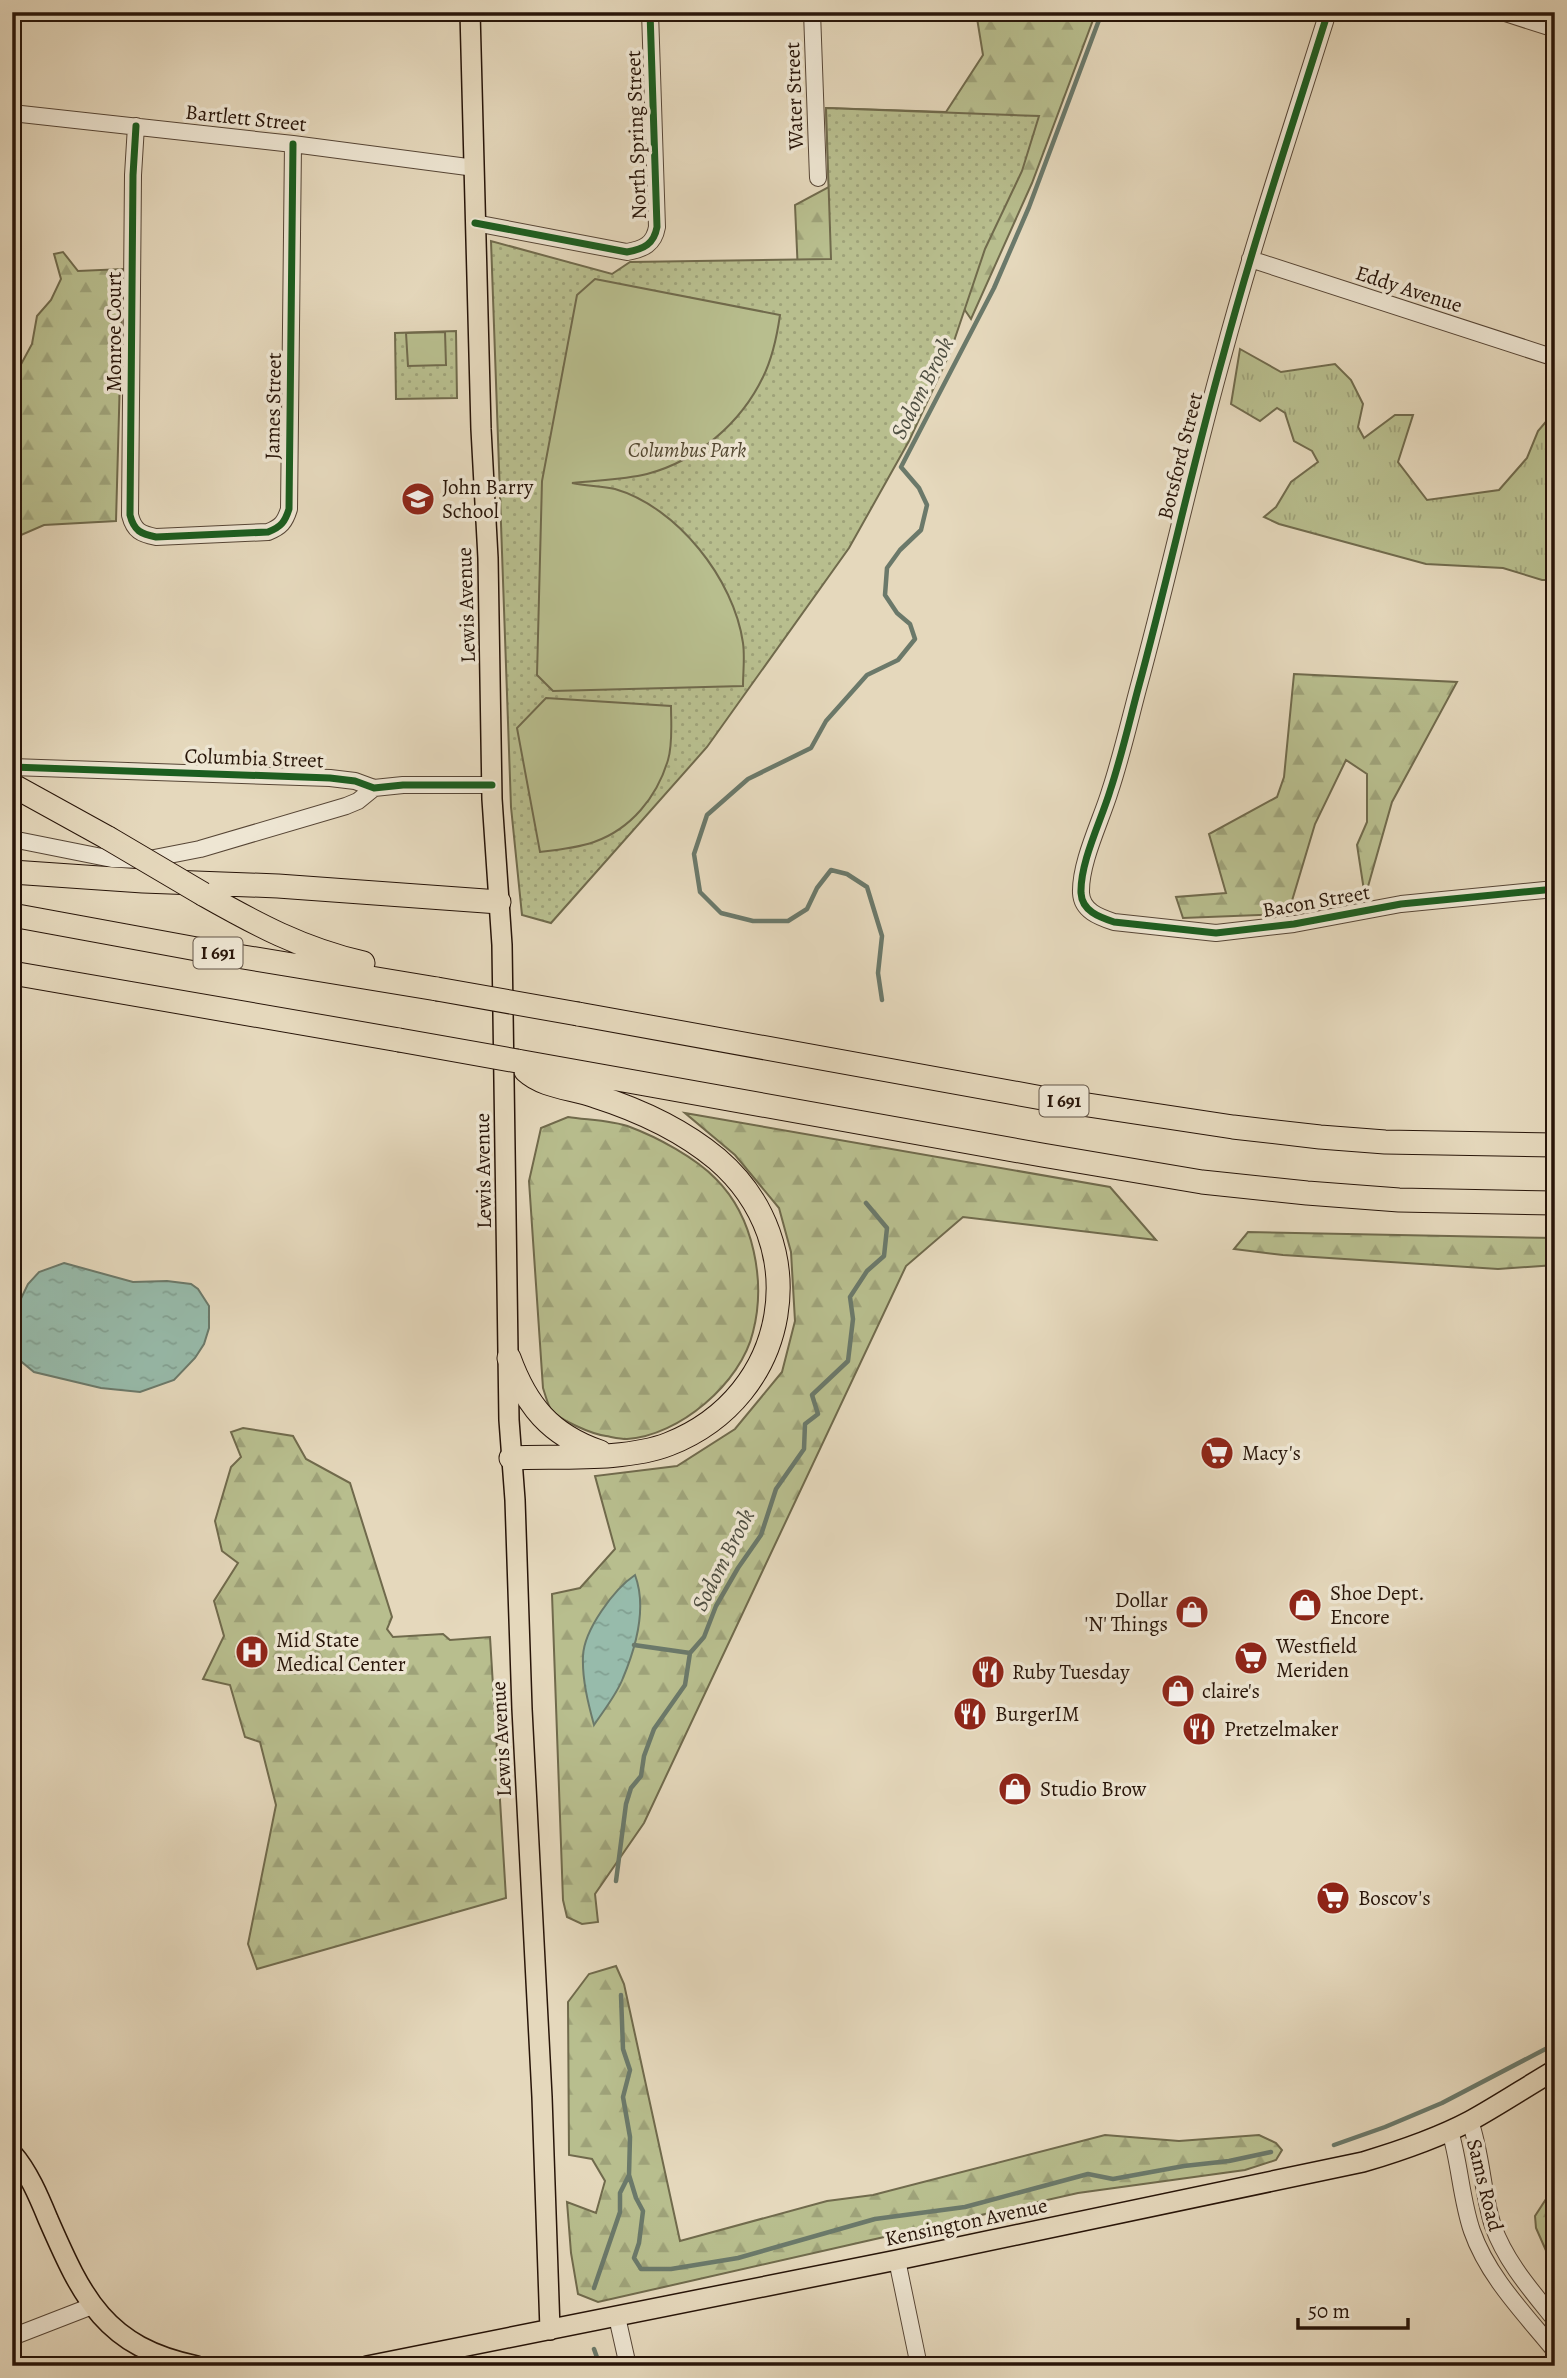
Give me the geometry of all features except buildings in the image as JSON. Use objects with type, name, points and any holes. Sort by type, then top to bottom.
[{"type":"highway","points":[[12,785],[266,930],[339,957],[406,972],[429,986]]},
{"type":"highway","points":[[12,872],[120,880],[278,886],[499,902]]},
{"type":"highway","name":"I 691","points":[[12,915],[214,952],[429,986],[1069,1102],[1262,1131],[1385,1142],[1555,1145]]},
{"type":"highway","points":[[12,973],[517,1061],[536,1079],[579,1081],[1212,1183],[1399,1200],[1555,1203]]},
{"type":"highway","points":[[512,1458],[640,1452],[678,1440],[710,1421],[733,1401],[752,1376],[770,1338],[776,1307],[778,1276],[775,1248],[763,1216],[746,1189],[724,1166],[694,1142],[579,1081]]},
{"type":"highway","points":[[509,1358],[523,1392],[539,1414],[575,1441],[610,1455]]},
{"type":"main road","name":"Lewis Avenue","points":[[470,12],[480,416],[488,567],[492,785],[502,944],[509,1420],[542,2097],[550,2330]]},
{"type":"main road","name":"Kensington Avenue","points":[[367,2366],[897,2260],[1363,2162],[1450,2131],[1555,2070]]},
{"type":"main road","points":[[12,2153],[29,2179],[68,2264],[92,2306],[127,2340],[149,2352],[197,2366]]},
{"type":"street","name":"North Spring Street","points":[[475,223],[627,252],[648,246],[655,238],[657,227],[650,12]]},
{"type":"street","name":"Water Street","points":[[812,12],[818,178]]},
{"type":"street","name":"Botsford Street","points":[[1087,909],[1081,897],[1086,862],[1120,757],[1250,259],[1328,12]]},
{"type":"street","points":[[1502,12],[1555,29]]},
{"type":"street","name":"Bartlett Street","points":[[12,113],[293,144],[475,168]]},
{"type":"street","name":"Monroe Court","points":[[136,127],[133,174],[130,515],[133,527],[142,534]]},
{"type":"street","name":"James Street","points":[[142,534],[156,537],[268,532],[286,521],[289,509],[293,144]]},
{"type":"street","name":"Eddy Avenue","points":[[1250,259],[1555,358]]},
{"type":"street","name":"Columbia Street","points":[[12,767],[330,778],[355,781],[374,788],[403,785],[492,785]]},
{"type":"street","points":[[12,839],[112,859],[152,859],[200,849],[346,806],[361,799],[374,788]]},
{"type":"street","name":"Bacon Street","points":[[1087,909],[1114,922],[1216,933],[1294,924],[1401,904],[1555,889]]},
{"type":"street","name":"Sams Road","points":[[1469,2121],[1478,2147],[1493,2224],[1502,2246],[1515,2270],[1555,2320]]},
{"type":"street","name":"Sams Road","points":[[1450,2131],[1465,2206],[1472,2232],[1483,2256],[1498,2282],[1555,2351]]},
{"type":"street","points":[[897,2260],[919,2366]]},
{"type":"street","points":[[12,2337],[92,2306]]},
{"type":"street","points":[[617,2317],[628,2366]]},
{"type":"green space","points":[[976,12],[1096,12],[1032,183],[971,319],[960,303],[869,248],[798,273],[795,205],[829,187],[826,108],[946,112],[983,55]]},
{"type":"green space","name":"Columbus Park","points":[[826,108],[1039,116],[1022,171],[985,249],[950,353],[909,441],[849,548],[707,747],[551,923],[522,915],[511,807],[491,241],[612,274],[630,262],[831,259]]},
{"type":"green space","points":[[63,252],[78,271],[123,269],[116,521],[44,525],[12,539],[12,381],[32,344],[37,316],[51,300],[61,279],[54,254]]},
{"type":"green space","points":[[595,279],[780,315],[774,346],[763,377],[743,410],[716,438],[683,460],[647,474],[572,483],[615,489],[638,498],[660,512],[699,549],[728,594],[737,619],[744,648],[743,686],[553,691],[537,675],[542,481],[577,295]]},
{"type":"green space","points":[[456,331],[457,398],[396,399],[395,333]]},
{"type":"green space","points":[[445,332],[446,365],[408,366],[406,333]]},
{"type":"green space","points":[[1240,349],[1281,372],[1335,364],[1351,380],[1363,404],[1358,427],[1364,438],[1395,415],[1413,415],[1398,462],[1427,500],[1499,490],[1527,458],[1538,431],[1555,411],[1555,580],[1542,580],[1503,568],[1426,564],[1279,524],[1264,517],[1276,507],[1291,482],[1318,462],[1312,451],[1294,441],[1285,413],[1277,408],[1260,421],[1231,404]]},
{"type":"green space","points":[[1294,674],[1457,682],[1392,802],[1365,897],[1357,845],[1367,822],[1367,774],[1346,760],[1315,824],[1288,914],[1183,918],[1176,897],[1226,893],[1209,834],[1277,797],[1284,777]]},
{"type":"green space","points":[[546,698],[671,706],[671,740],[668,760],[657,787],[631,820],[620,829],[594,842],[540,852],[517,728]]},
{"type":"green space","points":[[685,1113],[1110,1187],[1156,1240],[963,1217],[906,1266],[644,1823],[595,1894],[598,1922],[582,1924],[567,1917],[563,1900],[552,1594],[580,1588],[615,1549],[595,1476],[677,1466],[735,1429],[782,1372],[795,1321],[791,1252],[779,1208],[735,1155]]},
{"type":"green space","points":[[568,1117],[630,1127],[664,1142],[698,1163],[729,1194],[740,1212],[754,1251],[757,1313],[746,1351],[736,1370],[705,1404],[687,1417],[647,1436],[619,1438],[600,1435],[576,1426],[554,1413],[543,1388],[529,1181],[541,1128]]},
{"type":"green space","points":[[1248,1232],[1555,1238],[1555,1265],[1498,1269],[1283,1255],[1234,1249]]},
{"type":"green space","points":[[243,1428],[293,1436],[306,1459],[350,1483],[392,1617],[387,1629],[393,1637],[443,1634],[450,1640],[490,1637],[506,1898],[257,1969],[248,1944],[276,1805],[260,1742],[245,1737],[230,1685],[203,1679],[224,1636],[214,1601],[238,1563],[222,1551],[215,1521],[231,1467],[241,1457],[231,1432]]},
{"type":"green space","points":[[616,1966],[624,1984],[680,2241],[827,2201],[873,2195],[1105,2135],[1179,2141],[1259,2135],[1276,2143],[1282,2150],[1276,2160],[1245,2170],[1078,2193],[598,2302],[578,2294],[571,2253],[567,2202],[596,2213],[605,2181],[592,2159],[569,2155],[568,2002],[589,1974]]},
{"type":"green space","points":[[1555,2176],[1555,2271],[1536,2228],[1535,2216],[1546,2199]]},
{"type":"water","points":[[64,1263],[133,1282],[167,1281],[191,1284],[198,1289],[209,1306],[209,1328],[204,1344],[195,1358],[174,1380],[140,1392],[101,1388],[34,1372],[17,1358],[12,1348],[12,1317],[28,1284],[39,1272]]},
{"type":"water","points":[[635,1575],[640,1600],[636,1640],[620,1684],[594,1725],[584,1682],[585,1646],[601,1611]]},
{"type":"waterway","name":"Sodom Brook","points":[[882,1000],[878,973],[882,936],[867,887],[847,874],[831,870],[817,888],[807,909],[788,921],[753,921],[721,913],[700,892],[694,854],[707,815],[748,779],[811,748],[826,721],[867,675],[898,660],[915,639],[910,624],[897,613],[885,595],[887,568],[900,550],[921,530],[927,505],[919,488],[901,467],[994,288],[1029,207],[1102,12]]},
{"type":"waterway","name":"Sodom Brook","points":[[616,1881],[626,1804],[631,1788],[641,1776],[644,1756],[654,1729],[685,1685],[690,1653],[704,1637],[716,1606],[761,1535],[776,1489],[804,1449],[805,1424],[818,1414],[812,1395],[848,1361],[853,1319],[850,1297],[867,1271],[884,1256],[887,1228],[866,1203]]},
{"type":"waterway","points":[[634,1645],[690,1653]]},
{"type":"waterway","name":"Sodom Brook","points":[[594,2288],[620,2212],[620,2193],[629,2175],[630,2137],[623,2097],[630,2070],[623,2049],[621,1995]]},
{"type":"waterway","points":[[1334,2145],[1442,2103],[1555,2044]]},
{"type":"waterway","points":[[629,2175],[643,2211],[634,2258],[641,2269],[671,2269],[738,2258],[875,2219],[965,2207],[1088,2174],[1113,2179],[1271,2152]]},
{"type":"waterway","name":"Sodom Brook","points":[[594,2349],[600,2366]]},
{"type":"cycle path","points":[[475,223],[627,252],[651,242],[657,227],[650,12]]},
{"type":"cycle path","points":[[1328,12],[1235,313],[1121,753],[1084,868],[1082,899],[1092,912],[1114,922],[1216,933],[1294,924],[1401,904],[1555,889]]},
{"type":"cycle path","points":[[136,126],[133,175],[130,515],[139,531],[156,537],[268,532],[284,521],[289,509],[293,144]]},
{"type":"cycle path","points":[[12,767],[330,778],[355,781],[374,788],[403,785],[492,785]]},
{"type":"place","name":"John Barry School","points":[[418,499]]},
{"type":"place","name":"Macy's","points":[[1217,1453]]},
{"type":"place","name":"Shoe Dept. Encore","points":[[1305,1605]]},
{"type":"place","name":"Dollar 'N' Things","points":[[1192,1612]]},
{"type":"place","name":"Mid State Medical Center","points":[[252,1652]]},
{"type":"place","name":"Westfield Meriden","points":[[1251,1658]]},
{"type":"place","name":"Ruby Tuesday","points":[[988,1672]]},
{"type":"place","name":"claire's","points":[[1178,1691]]},
{"type":"place","name":"BurgerIM","points":[[970,1714]]},
{"type":"place","name":"Pretzelmaker","points":[[1199,1729]]},
{"type":"place","name":"Studio Brow","points":[[1015,1789]]},
{"type":"place","name":"Boscov's","points":[[1333,1898]]}]
